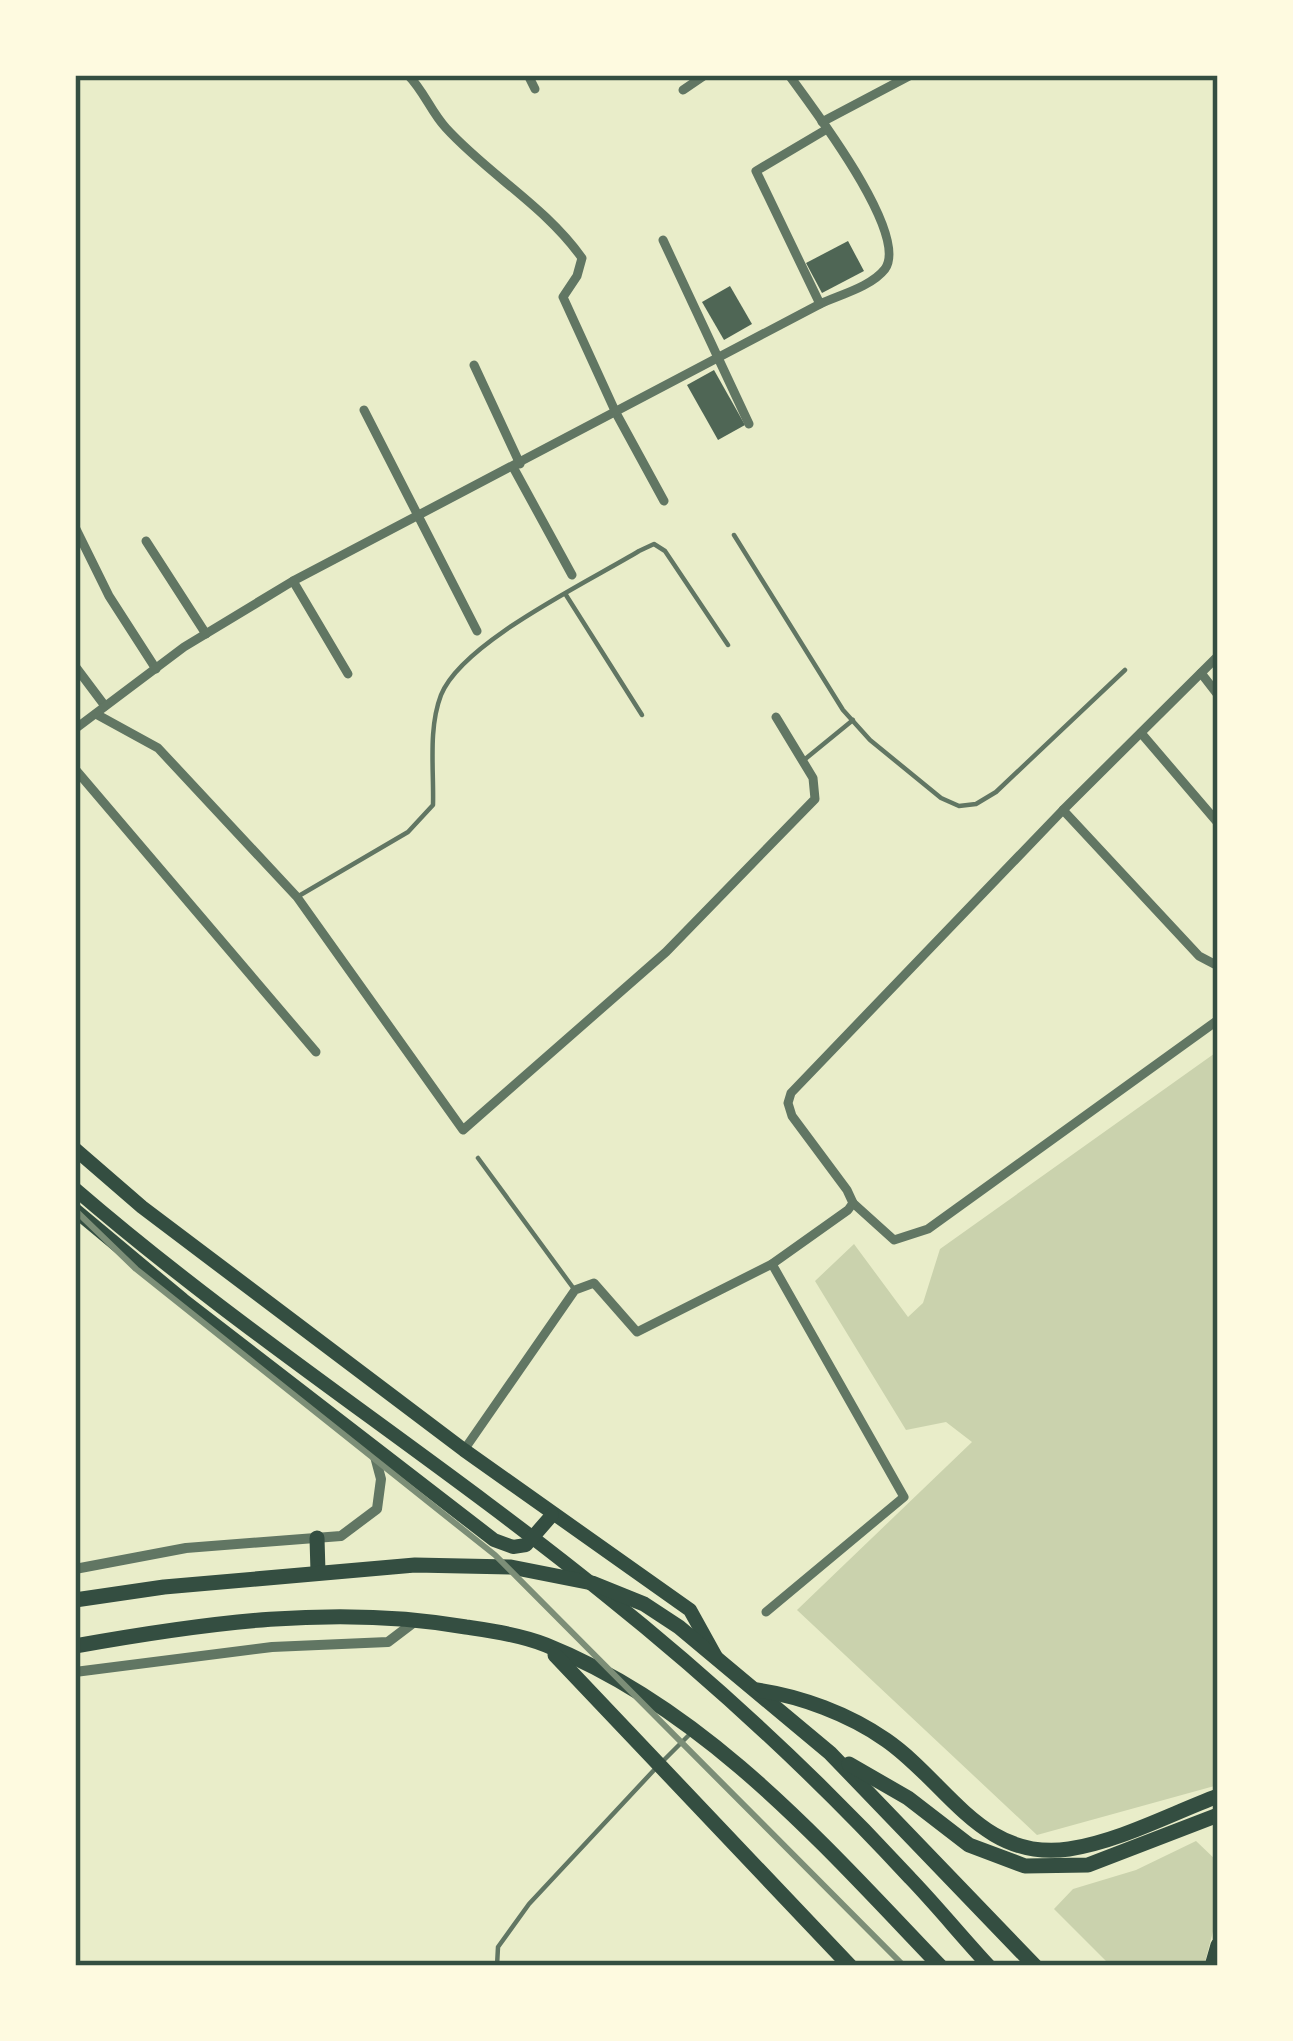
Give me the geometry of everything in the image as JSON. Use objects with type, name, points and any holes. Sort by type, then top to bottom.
[{"type":"highway","points":[[317,1538],[318,1572]]},
{"type":"highway","points":[[75,1600],[318,1572],[459,1565],[511,1567],[592,1583],[644,1604],[830,1753],[1035,1966]]},
{"type":"highway","points":[[75,1646],[312,1615],[420,1618],[545,1645],[638,1693],[762,1784],[940,1966]]},
{"type":"highway","points":[[545,1645],[850,1966]]},
{"type":"highway","points":[[754,1689],[789,1695],[886,1740],[964,1816],[1016,1845],[1042,1850],[1096,1843],[1218,1796]]},
{"type":"highway","points":[[830,1753],[908,1798],[969,1845],[1025,1866],[1088,1865],[1218,1815]]},
{"type":"highway","points":[[1212,1966],[1218,1946]]},
{"type":"main road","points":[[75,1148],[142,1207],[464,1450],[690,1610],[719,1661]]},
{"type":"main road","points":[[75,1189],[186,1279],[505,1516],[628,1614],[784,1750],[909,1876],[989,1966]]},
{"type":"main road","points":[[78,1219],[494,1540],[526,1545],[552,1515]]},
{"type":"street","points":[[408,75],[443,125],[480,162],[547,215],[582,259],[563,297],[616,413],[664,501]]},
{"type":"street","points":[[528,75],[535,89]]},
{"type":"street","points":[[683,90],[705,75]]},
{"type":"street","points":[[75,729],[206,634],[293,581],[866,284],[885,268],[890,252],[883,221],[789,75]]},
{"type":"street","points":[[820,304],[756,171],[911,75]]},
{"type":"street","points":[[663,240],[749,424]]},
{"type":"street","points":[[474,365],[517,466],[572,575]]},
{"type":"street","points":[[364,410],[478,631]]},
{"type":"street","points":[[75,527],[110,596],[156,668]]},
{"type":"street","points":[[146,541],[206,634]]},
{"type":"street","points":[[293,581],[348,674]]},
{"type":"street","points":[[1218,656],[1063,811],[791,1094],[788,1103],[853,1203],[894,1240],[928,1229],[1218,1020]]},
{"type":"street","points":[[75,666],[100,710],[158,748],[298,897],[463,1130],[635,982],[815,799],[814,778],[776,717]]},
{"type":"street","points":[[1201,673],[1218,695]]},
{"type":"street","points":[[1141,733],[1218,823]]},
{"type":"street","points":[[75,769],[316,1052]]},
{"type":"street","points":[[1063,811],[1199,956],[1218,966]]},
{"type":"street","points":[[464,1450],[575,1290],[594,1283],[637,1332],[772,1264],[853,1203]]},
{"type":"street","points":[[766,1612],[904,1497],[772,1264]]},
{"type":"street","points":[[75,1569],[186,1548],[341,1536],[377,1509],[381,1479],[373,1449]]},
{"type":"street","points":[[75,1672],[272,1647],[388,1642],[420,1618]]},
{"type":"lane","points":[[734,536],[853,720],[870,740],[941,798],[959,806],[976,804],[1024,766],[1125,670]]},
{"type":"lane","points":[[298,897],[408,832],[433,805],[433,729],[440,697],[454,669],[491,640],[639,551],[659,545],[728,645]]},
{"type":"lane","points":[[566,595],[642,715]]},
{"type":"lane","points":[[804,760],[853,720]]},
{"type":"lane","points":[[478,1158],[575,1290]]},
{"type":"lane","points":[[497,1966],[498,1947],[530,1904],[693,1731]]},
{"type":"green space","points":[[1218,1051],[1218,1785],[1037,1835],[797,1610],[972,1442],[946,1422],[906,1430],[815,1281],[854,1244],[908,1317],[923,1303],[940,1249]]},
{"type":"green space","points":[[1196,1841],[1218,1862],[1218,1912],[1204,1966],[1111,1966],[1054,1909],[1073,1889],[1136,1870]]},
{"type":"building","points":[[848,241],[864,271],[822,293],[806,263]]},
{"type":"building","points":[[730,286],[752,324],[724,340],[702,302]]},
{"type":"building","points":[[714,370],[745,425],[718,440],[687,385]]},
{"type":"railway","points":[[75,1210],[136,1269],[495,1555],[904,1966]]}]
